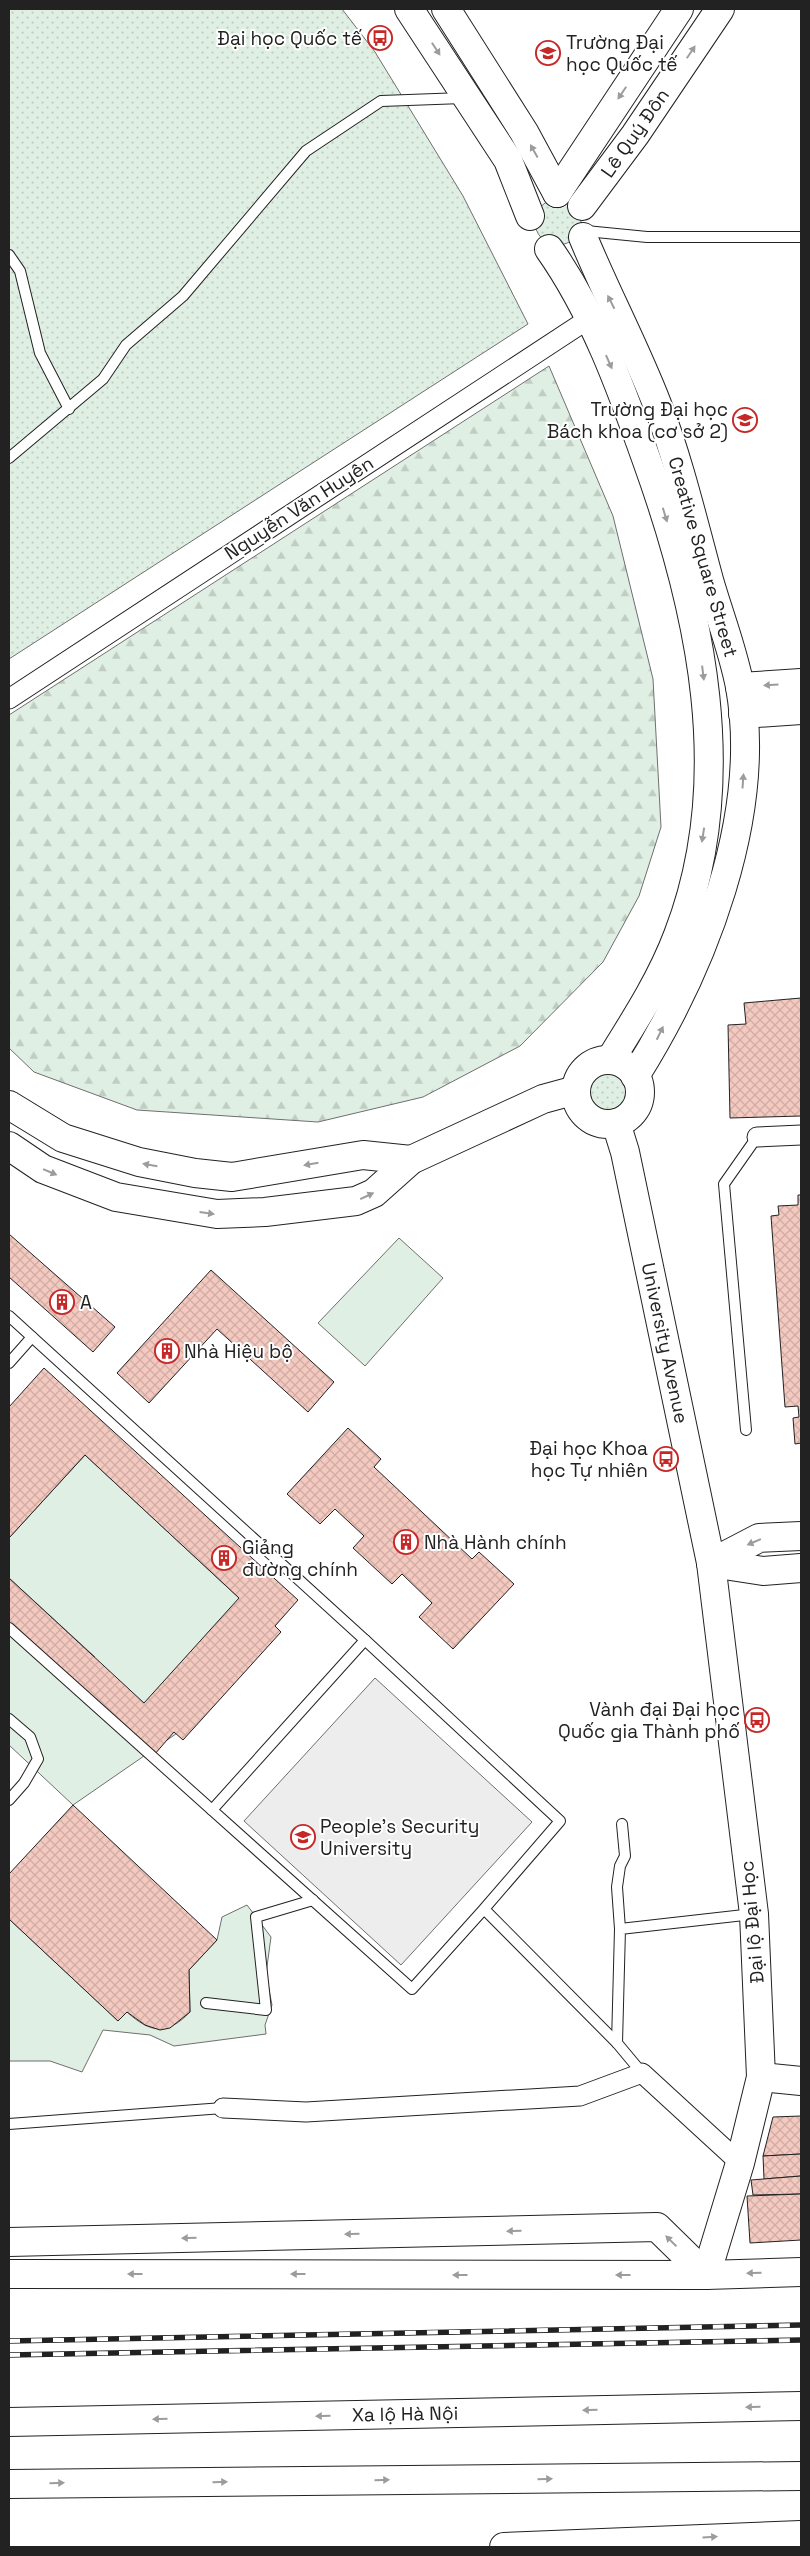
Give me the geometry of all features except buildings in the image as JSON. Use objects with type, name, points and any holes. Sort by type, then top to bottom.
[{"type":"main road","points":[[409,9],[508,160],[530,216],[533,236],[549,250],[565,250],[579,242],[584,224],[576,199],[557,193],[539,200],[530,216]]},
{"type":"main road","points":[[446,9],[524,132],[557,193]]},
{"type":"main road","name":"Lê Quý Đôn","points":[[557,193],[679,9]]},
{"type":"main road","name":"Lê Quý Đôn","points":[[584,224],[635,134],[720,9]]},
{"type":"main road","name":"Creative Square Street","points":[[584,224],[606,293],[637,355],[662,416],[726,630],[740,687],[743,714],[742,799],[720,898],[683,986],[651,1051],[635,1076]]},
{"type":"main road","name":"Creative Square Street","points":[[549,250],[569,278],[590,318],[624,396],[658,491],[681,568],[700,651],[708,713],[709,778],[705,822],[698,864],[679,934],[657,983],[610,1060]]},
{"type":"main road","points":[[740,687],[801,682]]},
{"type":"main road","points":[[743,714],[801,710]]},
{"type":"main road","points":[[610,1060],[620,1062],[635,1076],[640,1095],[638,1104],[629,1116],[616,1123],[596,1122],[588,1116],[579,1104],[576,1090],[582,1074],[591,1065],[610,1060]]},
{"type":"main road","points":[[9,1146],[43,1169],[116,1197],[217,1214],[265,1212],[356,1201],[374,1193],[411,1160],[543,1099],[576,1090]]},
{"type":"main road","points":[[9,1105],[63,1138],[139,1162],[195,1173],[232,1177],[363,1155],[411,1160]]},
{"type":"main road","name":"University Avenue","points":[[616,1123],[624,1152],[711,1563]]},
{"type":"main road","points":[[711,1563],[759,1538],[801,1536]]},
{"type":"main road","points":[[711,1563],[763,1570],[801,1568]]},
{"type":"main road","name":"Đại lộ Đại Học","points":[[706,2275],[740,2163],[761,2077],[754,1914],[711,1563]]},
{"type":"main road","points":[[761,2077],[801,2081]]},
{"type":"main road","points":[[9,2242],[657,2227],[706,2275]]},
{"type":"main road","points":[[9,2274],[706,2275],[801,2272]]},
{"type":"main road","name":"Xa lộ Hà Nội","points":[[9,2422],[801,2406]]},
{"type":"main road","points":[[9,2484],[801,2476]]},
{"type":"main road","points":[[504,2547],[801,2535]]},
{"type":"street","name":"Nguyễn Văn Huyên","points":[[9,699],[590,318]]},
{"type":"street","points":[[758,1137],[801,1135]]},
{"type":"street","points":[[223,2108],[306,2112],[580,2096],[642,2073],[740,2163]]},
{"type":"lane","points":[[9,458],[103,379],[126,345],[184,296],[306,151],[381,101],[468,97]]},
{"type":"lane","points":[[584,224],[647,237],[801,236]]},
{"type":"lane","points":[[9,255],[20,271],[40,353],[69,409]]},
{"type":"lane","points":[[746,1430],[724,1184],[758,1137]]},
{"type":"lane","points":[[9,1316],[560,1820],[484,1910],[412,1989],[9,1628]]},
{"type":"lane","points":[[9,1363],[32,1337]]},
{"type":"lane","points":[[212,1810],[365,1640]]},
{"type":"lane","points":[[9,1719],[30,1737],[38,1759],[24,1783],[9,1800]]},
{"type":"lane","points":[[617,2043],[620,1929],[617,1888],[620,1866],[625,1856],[622,1824]]},
{"type":"lane","points":[[206,2003],[266,2010],[256,1917],[313,1900]]},
{"type":"lane","points":[[484,1910],[617,2043],[642,2073]]},
{"type":"lane","points":[[620,1929],[754,1914]]},
{"type":"lane","points":[[9,2124],[223,2108]]},
{"type":"green space","points":[[9,9],[342,9],[375,52],[463,196],[528,324],[9,659]]},
{"type":"green space","points":[[553,199],[563,199],[577,209],[581,222],[577,235],[571,241],[563,245],[553,245],[539,235],[535,227],[535,217],[545,203]]},
{"type":"green space","points":[[549,366],[613,516],[653,679],[661,827],[639,896],[603,962],[520,1046],[423,1097],[318,1122],[137,1110],[34,1072],[9,1048],[9,715]]},
{"type":"green space","points":[[613,1070],[617,1071],[627,1080],[630,1084],[630,1102],[621,1112],[613,1116],[603,1116],[595,1112],[586,1102],[585,1088],[589,1080],[599,1071]]},
{"type":"green space","points":[[399,1238],[443,1278],[365,1366],[318,1323]]},
{"type":"green space","points":[[85,1455],[239,1598],[186,1727],[73,1805],[9,1745],[9,1593],[95,1657],[9,1578],[9,1538]]},
{"type":"green space","points":[[247,1905],[271,1937],[266,1974],[272,2005],[265,2025],[266,2034],[174,2046],[150,2035],[103,2030],[82,2072],[50,2061],[9,2061],[9,1919],[118,2021],[127,2012],[143,2024],[158,2029],[174,2025],[190,2012],[189,1970],[217,1940],[222,1917]]},
{"type":"shaded area","points":[[375,1678],[532,1822],[401,1965],[244,1821]]},
{"type":"railway","points":[[9,2341],[801,2325]]},
{"type":"railway","points":[[9,2355],[801,2340]]},
{"type":"place","name":"Đại học Quốc tế","points":[[380,38]]},
{"type":"place","name":"Trường Đại học Quốc tế","points":[[548,53]]},
{"type":"place","name":"Trường Đại học Bách khoa (cơ sở 2)","points":[[745,420]]},
{"type":"place","name":"A","points":[[62,1302]]},
{"type":"place","name":"Nhà Hiệu bộ","points":[[167,1351]]},
{"type":"place","name":"Đại học Khoa học Tự nhiên","points":[[666,1459]]},
{"type":"place","name":"Nhà Hành chính","points":[[406,1542]]},
{"type":"place","name":"Giảng đường chính","points":[[224,1558]]},
{"type":"place","name":"Vành đại Đại học Quốc gia Thành phố","points":[[757,1720]]},
{"type":"place","name":"People's Security University","points":[[303,1837]]}]
